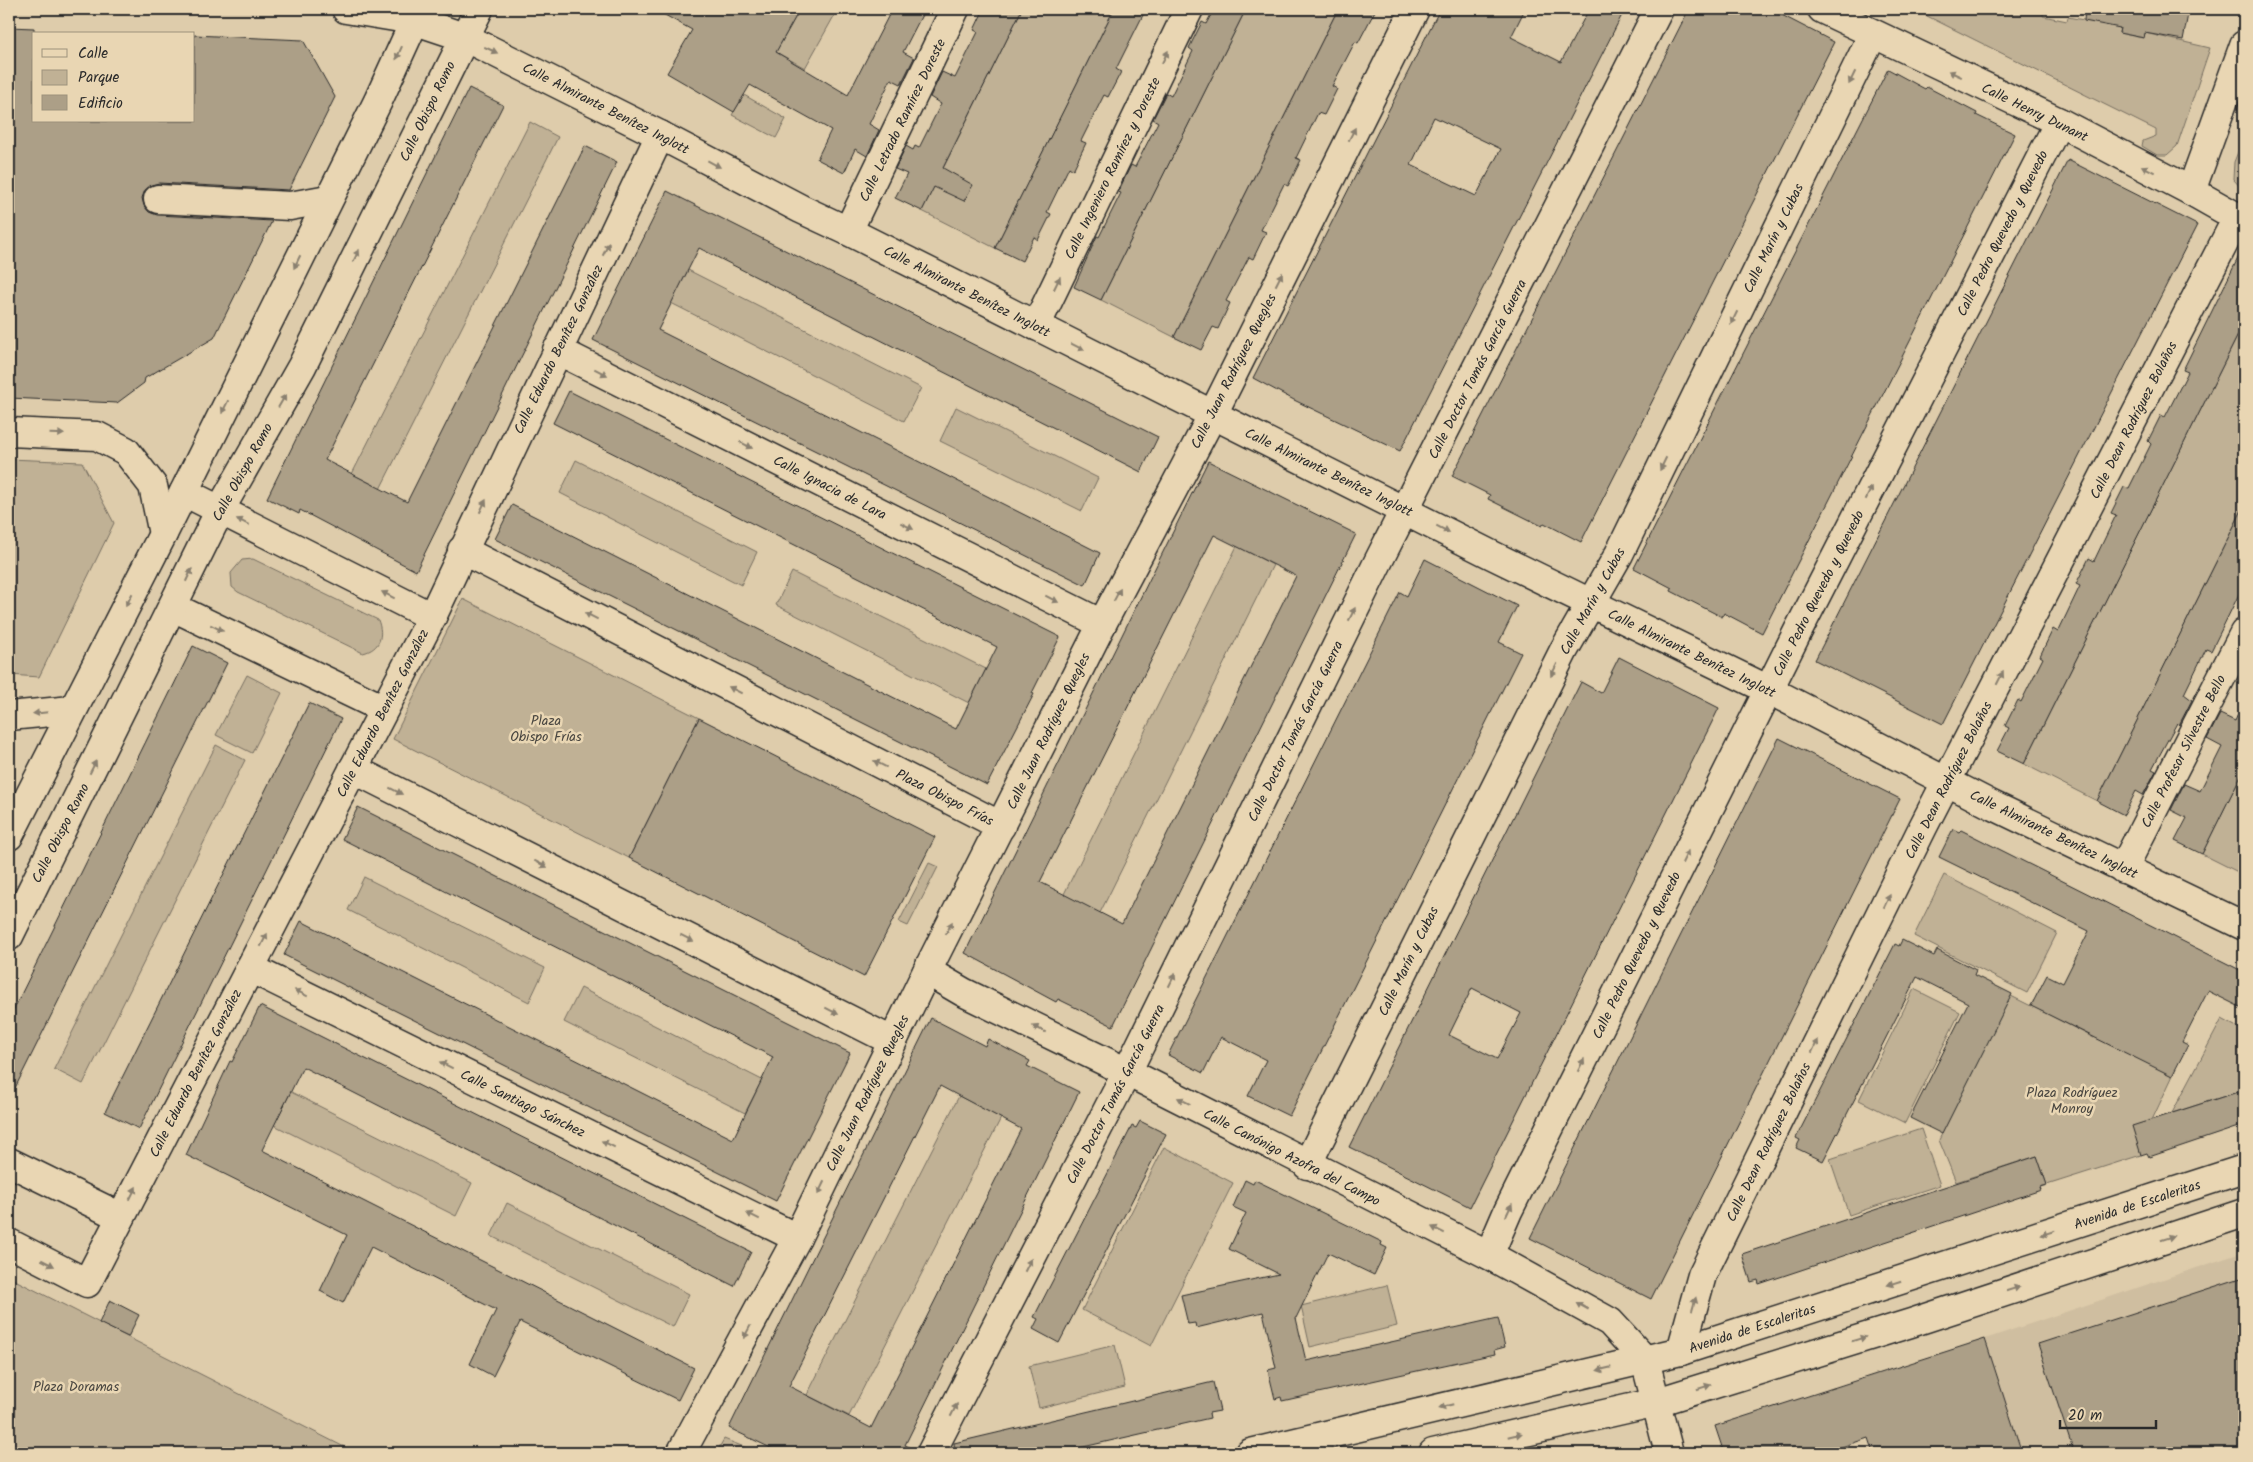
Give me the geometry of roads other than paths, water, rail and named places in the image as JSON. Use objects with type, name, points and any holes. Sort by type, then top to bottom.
[{"type":"street","name":"Calle Almirante Benítez Inglott","points":[[346,9],[417,14],[660,135],[801,210],[848,230],[1591,604],[1769,690],[1992,805],[2244,926]]},
{"type":"street","name":"Calle Obispo Romo","points":[[9,936],[220,510],[302,366],[479,9]]},
{"type":"street","name":"Calle Letrado Ramírez Doreste","points":[[848,230],[955,9]]},
{"type":"street","name":"Calle Ingeniero Ramírez y Doreste","points":[[1036,326],[1189,9]]},
{"type":"street","name":"Calle Juan Rodríguez Quegles","points":[[681,1453],[797,1238],[927,971],[1102,624],[1213,414],[1415,9]]},
{"type":"street","name":"Calle Doctor Tomás García Guerra","points":[[932,1453],[1127,1072],[1375,568],[1659,9]]},
{"type":"street","name":"Calle Henry Dunant","points":[[1822,9],[2059,122],[2192,191],[2241,220]]},
{"type":"street","points":[[9,836],[184,492],[378,101],[417,14]]},
{"type":"street","name":"Calle Marín y Cubas","points":[[1307,1165],[1551,676],[1619,554],[1873,34]]},
{"type":"street","points":[[2192,191],[2244,45]]},
{"type":"street","name":"Calle Pedro Quevedo y Quevedo","points":[[1489,1255],[1508,1211],[1769,690],[2059,122]]},
{"type":"street","name":"Calle Eduardo Benítez González","points":[[9,1243],[87,1283],[432,616],[660,135]]},
{"type":"street","points":[[158,199],[290,206],[328,199]]},
{"type":"street","name":"Calle Dean Rodríguez Bolaños","points":[[1681,1351],[1702,1276],[1923,827],[2241,220]]},
{"type":"street","name":"Calle Ignacia de Lara","points":[[557,350],[1102,624]]},
{"type":"street","points":[[9,432],[97,436],[126,450],[153,486],[163,534]]},
{"type":"street","points":[[184,492],[432,616]]},
{"type":"street","name":"Plaza Obispo Frías","points":[[462,550],[1001,826]]},
{"type":"street","points":[[173,607],[384,709]]},
{"type":"street","name":"Calle Profesor Silvestre Bello","points":[[2123,869],[2244,634]]},
{"type":"street","points":[[9,716],[72,710]]},
{"type":"street","points":[[353,769],[892,1041]]},
{"type":"street","name":"Calle Santiago Sánchez","points":[[250,968],[797,1238]]},
{"type":"street","name":"Calle Canónigo Azofra del Campo","points":[[927,971],[963,992],[1127,1072],[1307,1165],[1489,1255],[1610,1322],[1645,1360]]},
{"type":"street","points":[[9,1162],[121,1216]]},
{"type":"street","name":"Avenida de Escaleritas","points":[[1250,1453],[1681,1351],[2244,1169]]},
{"type":"street","points":[[1449,1452],[1657,1402],[1911,1322],[2244,1213]]},
{"type":"street","points":[[1645,1360],[1670,1453]]},
{"type":"park label","name":"Plaza Rodríguez Monroy","points":[[2072,1100]]},
{"type":"park label","name":"Plaza Doramas","points":[[76,1386]]}]
